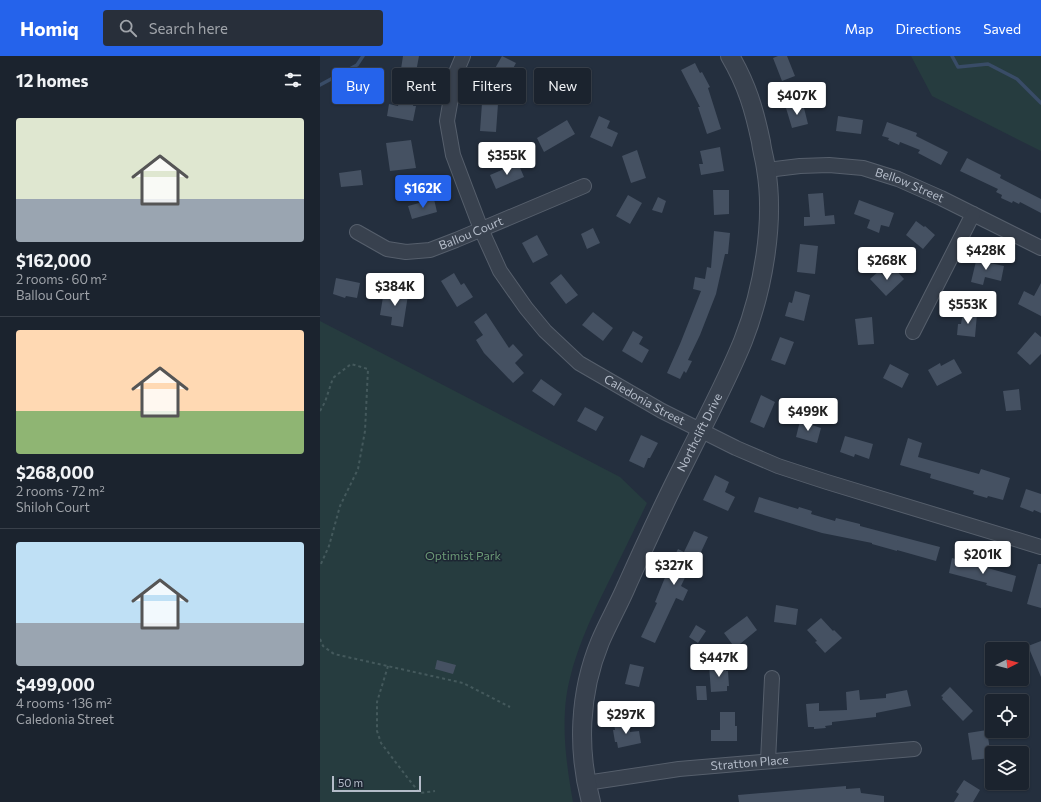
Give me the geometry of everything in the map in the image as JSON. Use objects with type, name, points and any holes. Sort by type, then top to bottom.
[{"type":"street","name":"Caledonia Street","points":[[463,56],[455,75],[447,121],[454,155],[481,229],[500,271],[526,308],[545,331],[579,363],[626,391],[700,430],[736,448],[778,466],[1041,547]]},
{"type":"street","name":"Northclift Drive","points":[[591,802],[586,783],[581,738],[583,711],[592,666],[600,642],[615,613],[669,493],[743,340],[764,267],[768,233],[769,198],[767,170],[753,108],[740,73],[730,56]]},
{"type":"street","name":"Bellow Street","points":[[767,170],[829,165],[863,168],[898,179],[1041,248]]},
{"type":"street","name":"Ballou Court","points":[[357,232],[387,249],[406,252],[430,250],[584,186]]},
{"type":"street","points":[[913,332],[973,214]]},
{"type":"street","points":[[768,761],[772,678]]},
{"type":"street","name":"Stratton Place","points":[[586,783],[679,769],[914,749]]},
{"type":"path","points":[[320,410],[325,402],[333,378],[352,364],[368,369],[365,431],[358,469],[340,506],[329,546],[320,566]]},
{"type":"path","points":[[320,639],[323,646],[334,654],[463,683],[510,707]]},
{"type":"path","points":[[388,666],[378,702],[377,731],[381,743],[420,792],[435,791]]},
{"type":"green space","points":[[911,56],[1041,56],[1041,151],[932,96]]},
{"type":"green space","name":"Optimist Park","points":[[320,321],[620,477],[647,503],[600,599],[572,669],[566,699],[565,738],[567,764],[573,802],[320,802]]},
{"type":"building","points":[[403,56],[419,56],[417,68],[401,68]]},
{"type":"building","points":[[502,56],[516,63],[513,68],[495,68]]},
{"type":"building","points":[[778,56],[787,56],[795,76],[782,81],[773,58]]},
{"type":"building","points":[[695,63],[710,87],[708,88],[721,129],[707,134],[698,107],[700,107],[681,70]]},
{"type":"building","points":[[389,104],[398,106],[398,104],[413,104],[413,106],[416,106],[413,121],[387,116]]},
{"type":"building","points":[[482,104],[498,104],[496,132],[480,131]]},
{"type":"building","points":[[803,104],[808,124],[792,128],[786,108]]},
{"type":"building","points":[[599,116],[610,121],[607,128],[618,133],[612,147],[590,137]]},
{"type":"building","points":[[838,116],[863,120],[861,134],[836,131]]},
{"type":"building","points":[[567,120],[575,134],[544,152],[537,138]]},
{"type":"building","points":[[887,122],[917,133],[916,136],[948,152],[941,165],[918,153],[920,150],[900,142],[899,145],[888,140],[889,138],[882,136]]},
{"type":"building","points":[[411,140],[416,168],[390,171],[386,143]]},
{"type":"building","points":[[720,147],[724,171],[701,175],[699,164],[703,164],[700,151]]},
{"type":"building","points":[[637,150],[646,178],[631,183],[622,156]]},
{"type":"building","points":[[967,158],[1001,175],[1000,178],[1041,199],[1041,213],[1020,202],[1019,204],[1013,201],[1012,203],[1001,198],[1002,195],[996,192],[998,189],[960,171]]},
{"type":"building","points":[[518,163],[524,177],[496,189],[490,175]]},
{"type":"building","points":[[361,170],[363,185],[341,187],[339,173]]},
{"type":"building","points":[[713,190],[729,190],[729,214],[714,215]]},
{"type":"building","points":[[823,193],[825,216],[834,215],[835,224],[804,226],[804,217],[810,217],[808,194]]},
{"type":"building","points":[[628,195],[642,203],[630,224],[616,216]]},
{"type":"building","points":[[658,197],[666,201],[662,213],[652,210]]},
{"type":"building","points":[[434,199],[437,212],[412,219],[408,206]]},
{"type":"building","points":[[859,200],[894,213],[889,227],[881,225],[879,233],[867,228],[870,220],[854,214]]},
{"type":"building","points":[[916,221],[924,227],[925,226],[935,235],[923,249],[906,235]]},
{"type":"building","points":[[593,228],[600,243],[587,249],[581,234]]},
{"type":"building","points":[[714,231],[730,233],[728,254],[725,254],[716,294],[700,335],[688,360],[692,361],[686,373],[684,371],[680,379],[667,373],[701,291],[693,289],[695,277],[705,279],[707,267],[711,268]]},
{"type":"building","points":[[537,235],[548,255],[533,263],[522,243]]},
{"type":"building","points":[[800,244],[818,246],[815,274],[797,272]]},
{"type":"building","points":[[977,257],[990,260],[990,263],[1004,266],[1001,281],[985,277],[983,285],[971,282]]},
{"type":"building","points":[[894,268],[904,279],[886,296],[870,279],[879,271],[885,277]]},
{"type":"building","points":[[454,273],[461,285],[464,283],[473,297],[457,307],[441,281]]},
{"type":"building","points":[[561,274],[578,295],[566,304],[550,283]]},
{"type":"building","points":[[336,278],[360,283],[357,298],[346,296],[345,298],[333,294]]},
{"type":"building","points":[[1041,283],[1041,316],[1018,304],[1024,291],[1034,296]]},
{"type":"building","points":[[390,289],[400,291],[399,293],[408,295],[403,327],[391,325],[392,317],[380,315],[384,291],[390,292]]},
{"type":"building","points":[[795,291],[810,295],[804,321],[785,316],[789,302],[792,303]]},
{"type":"building","points":[[593,312],[613,328],[603,341],[582,325]]},
{"type":"building","points":[[963,312],[977,314],[975,337],[957,335],[958,324],[961,324]]},
{"type":"building","points":[[486,313],[509,348],[513,344],[523,355],[515,363],[524,373],[513,383],[484,353],[476,340],[483,335],[474,322]]},
{"type":"building","points":[[872,317],[874,344],[858,345],[855,319]]},
{"type":"building","points":[[633,331],[643,337],[639,344],[649,350],[642,363],[622,351]]},
{"type":"building","points":[[1035,332],[1041,337],[1041,354],[1030,365],[1017,353]]},
{"type":"building","points":[[780,337],[794,342],[785,365],[771,360]]},
{"type":"building","points":[[954,359],[962,373],[937,386],[928,370],[940,363],[941,366]]},
{"type":"building","points":[[890,364],[909,374],[902,388],[883,378]]},
{"type":"building","points":[[541,379],[562,394],[554,406],[532,391]]},
{"type":"building","points":[[1019,389],[1021,410],[1006,411],[1003,391]]},
{"type":"building","points":[[761,395],[775,402],[764,428],[750,422]]},
{"type":"building","points":[[585,407],[604,417],[596,431],[577,421]]},
{"type":"building","points":[[800,421],[821,428],[817,443],[796,437]]},
{"type":"building","points":[[641,435],[658,443],[650,458],[648,458],[644,468],[629,461]]},
{"type":"building","points":[[845,436],[873,444],[869,459],[855,454],[854,457],[840,452]]},
{"type":"building","points":[[908,438],[922,443],[918,457],[979,474],[981,469],[1010,478],[1003,500],[973,494],[974,491],[930,478],[931,474],[900,465]]},
{"type":"building","points":[[715,475],[729,482],[725,492],[735,497],[728,511],[703,500]]},
{"type":"building","points":[[1026,489],[1041,494],[1041,513],[1034,510],[1033,512],[1020,507]]},
{"type":"building","points":[[759,497],[798,509],[799,507],[812,511],[811,514],[835,521],[836,518],[860,524],[860,526],[940,547],[936,561],[872,543],[822,533],[754,512]]},
{"type":"building","points":[[694,531],[708,537],[694,567],[691,565],[681,586],[688,590],[683,601],[676,598],[655,643],[641,637],[657,603],[655,602],[666,575],[669,576],[677,558],[674,557],[678,549],[684,552]]},
{"type":"building","points":[[952,558],[1016,576],[1012,592],[986,585],[987,583],[949,573]]},
{"type":"building","points":[[1038,564],[1041,564],[1041,608],[1027,604]]},
{"type":"building","points":[[776,605],[798,609],[796,625],[774,622]]},
{"type":"building","points":[[747,616],[757,630],[735,648],[724,633]]},
{"type":"building","points":[[821,618],[842,638],[825,653],[807,630]]},
{"type":"building","points":[[696,625],[706,631],[698,643],[689,637]]},
{"type":"building","points":[[1041,641],[1041,677],[1029,648],[1029,646]]},
{"type":"building","points":[[437,660],[456,665],[453,674],[435,669]]},
{"type":"building","points":[[630,664],[644,667],[639,687],[625,684]]},
{"type":"building","points":[[726,664],[729,686],[727,686],[727,691],[711,692],[709,665]]},
{"type":"building","points":[[696,686],[706,686],[707,700],[697,700]]},
{"type":"building","points":[[950,687],[973,711],[963,721],[942,699],[943,697],[941,696]]},
{"type":"building","points":[[859,690],[860,700],[886,698],[886,694],[907,690],[911,706],[876,713],[876,717],[832,722],[832,725],[825,726],[826,728],[814,729],[814,727],[808,727],[806,704],[819,703],[819,711],[847,710],[846,692]]},
{"type":"building","points":[[720,712],[735,712],[737,741],[711,741],[711,730],[720,730]]},
{"type":"building","points":[[628,721],[630,732],[639,731],[641,743],[618,748],[617,742],[615,742],[613,730],[615,730],[614,724]]},
{"type":"building","points":[[985,730],[985,738],[988,738],[989,746],[985,746],[985,759],[972,760],[968,733]]},
{"type":"building","points":[[964,780],[980,790],[973,802],[954,802],[959,794],[956,792]]},
{"type":"building","points":[[846,786],[846,789],[860,788],[861,793],[884,796],[884,802],[739,802],[738,795]]},
{"type":"waterway","points":[[320,85],[357,65],[363,56]]},
{"type":"waterway","points":[[952,56],[958,67],[988,64],[1017,79],[1041,103]]}]
